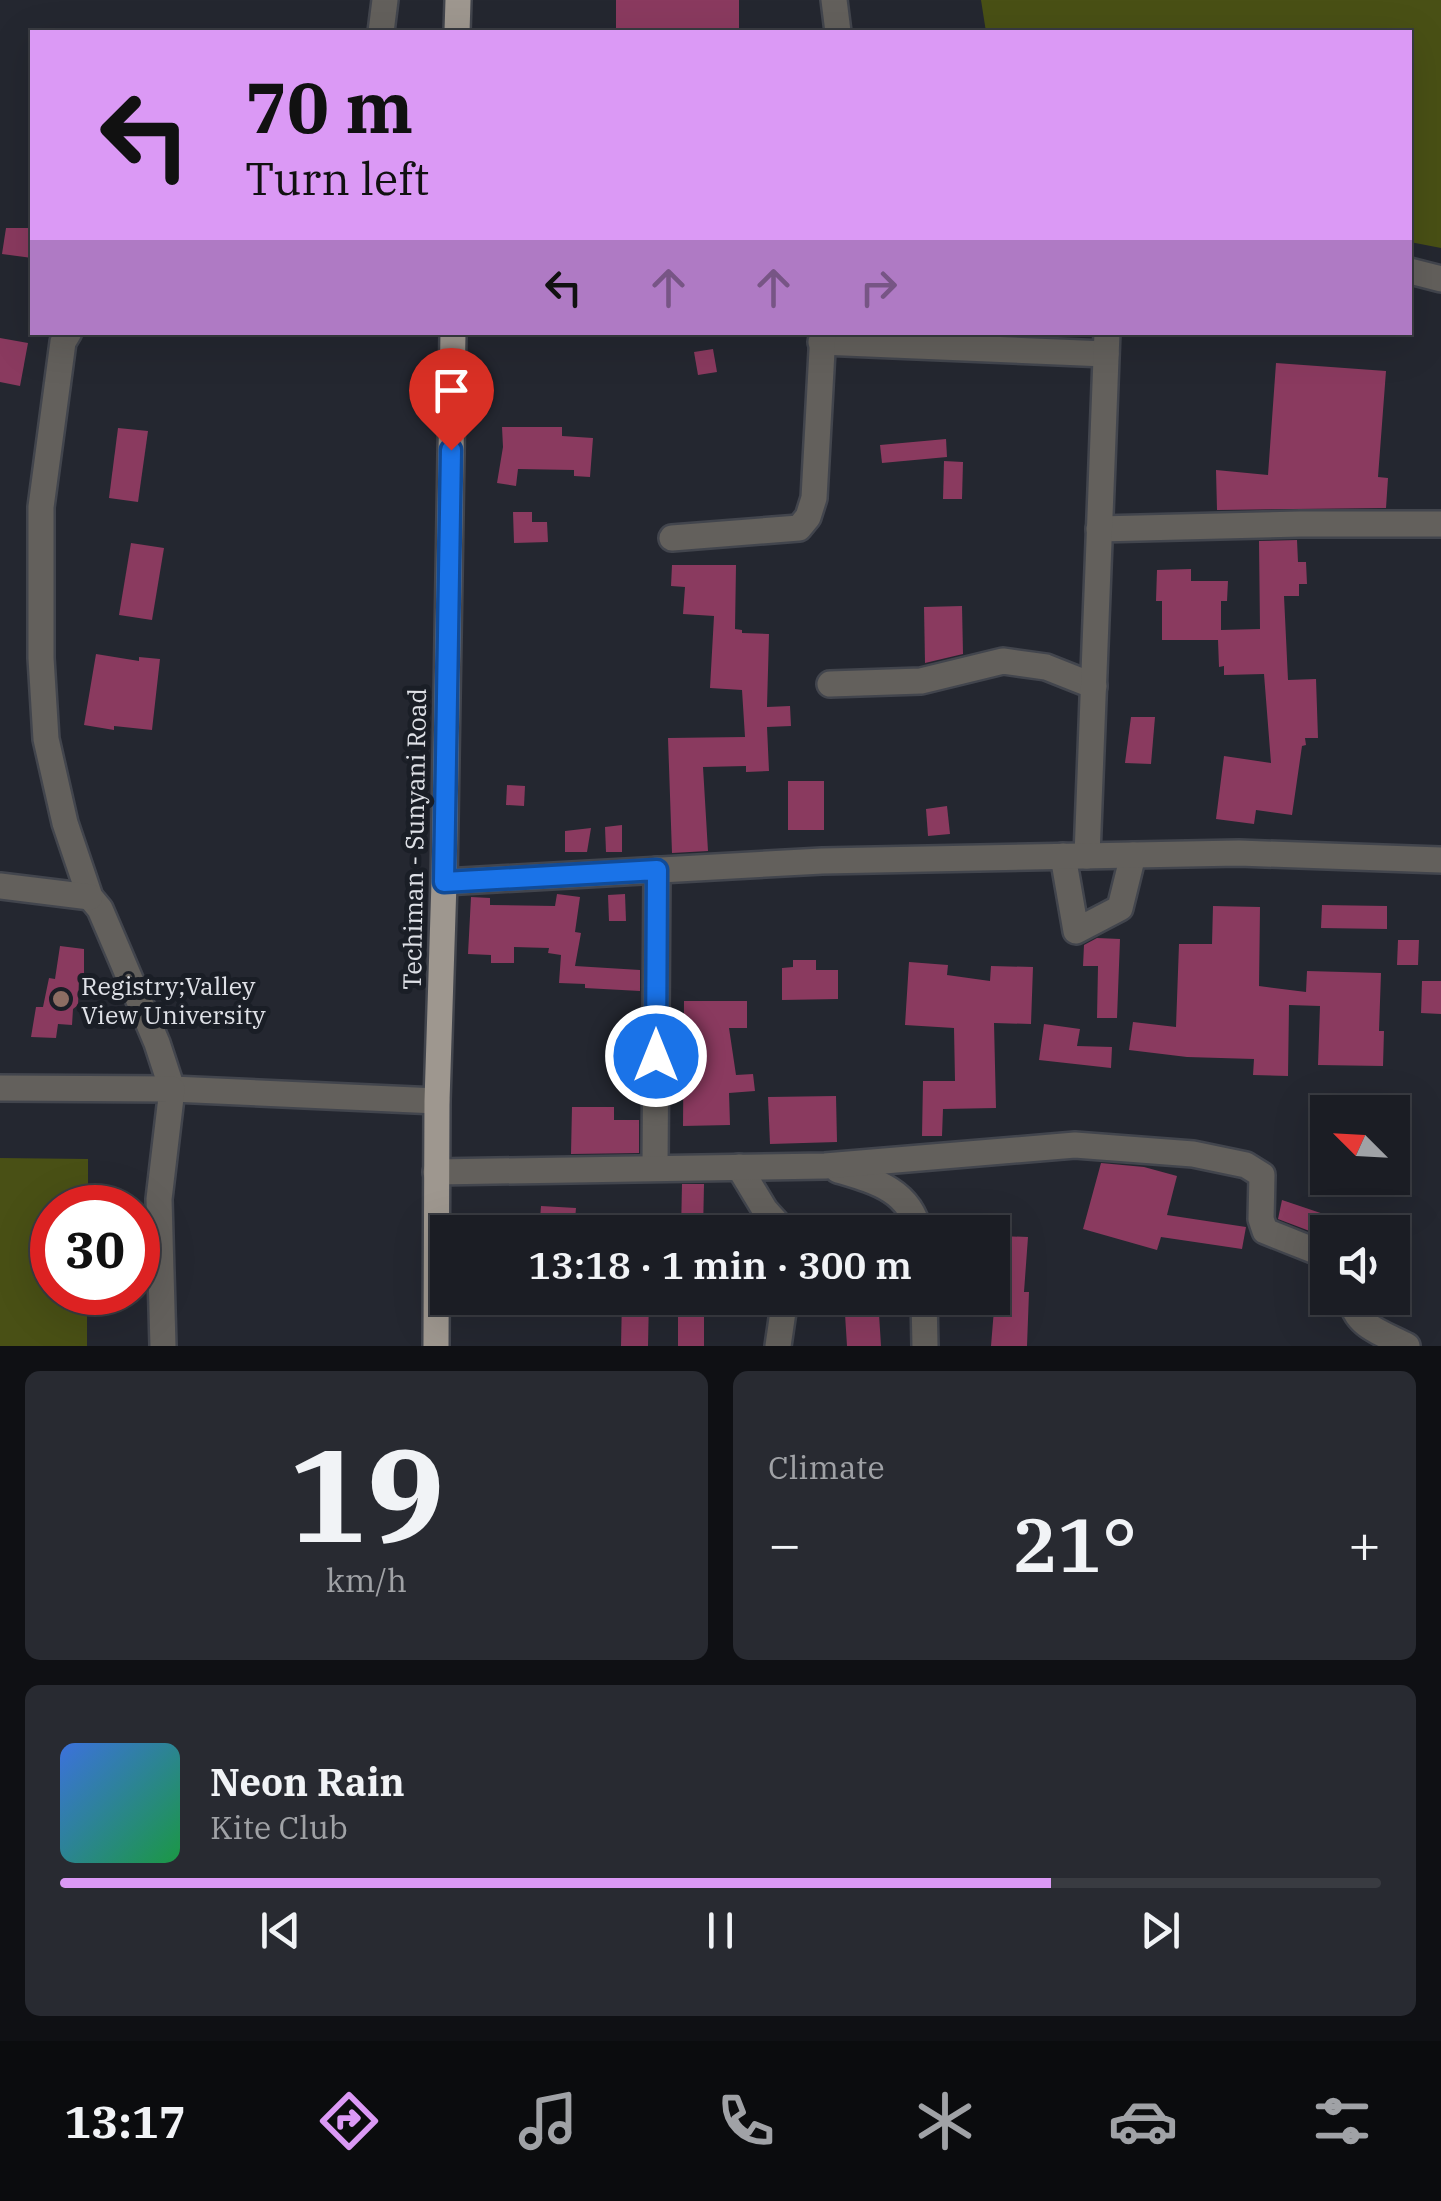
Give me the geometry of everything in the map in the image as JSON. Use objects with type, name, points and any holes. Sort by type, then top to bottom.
[{"type":"main road","points":[[457,30],[458,0]]},
{"type":"main road","name":"Techiman - Sunyani Road","points":[[436,1346],[437,1101],[453,335]]},
{"type":"street","points":[[382,30],[384,0]]},
{"type":"street","points":[[834,0],[838,30]]},
{"type":"street","points":[[1412,272],[1441,279]]},
{"type":"street","points":[[67,335],[63,342],[41,507],[41,658],[46,738],[64,823],[90,898],[100,909],[157,1043],[172,1089],[159,1199],[163,1346]]},
{"type":"street","points":[[672,538],[799,528],[808,517],[814,498],[822,337],[1106,343],[1094,686],[1075,856],[1076,932],[1120,908],[1133,855]]},
{"type":"street","points":[[1100,529],[1441,524]]},
{"type":"street","points":[[830,684],[922,681],[1003,661],[1046,667],[1094,686]]},
{"type":"street","points":[[444,882],[822,860],[1239,853],[1441,860]]},
{"type":"street","points":[[655,1168],[657,870]]},
{"type":"street","points":[[0,886],[90,898]]},
{"type":"street","points":[[116,1091],[142,1073],[157,1043]]},
{"type":"street","points":[[0,1088],[172,1089],[437,1101]]},
{"type":"street","points":[[436,1172],[825,1166],[1075,1145],[1192,1154],[1246,1165],[1262,1175],[1261,1219],[1265,1230],[1310,1249]]},
{"type":"street","points":[[825,1166],[876,1182],[903,1197],[914,1215]]},
{"type":"street","points":[[739,1168],[770,1215]]},
{"type":"street","points":[[778,1346],[783,1315]]},
{"type":"street","points":[[924,1315],[925,1346]]},
{"type":"street","points":[[1356,1315],[1407,1346]]},
{"type":"green space","points":[[981,0],[1441,0],[1441,248],[1412,242],[1412,30],[986,30]]},
{"type":"green space","points":[[0,1158],[88,1159],[88,1185],[30,1185],[30,1315],[87,1315],[87,1346],[0,1346]]},
{"type":"building","points":[[616,0],[739,0],[739,30],[616,30]]},
{"type":"building","points":[[6,228],[30,228],[30,258],[2,254]]},
{"type":"building","points":[[0,338],[28,343],[20,386],[0,382]]},
{"type":"building","points":[[713,349],[717,372],[698,375],[694,352]]},
{"type":"building","points":[[1276,363],[1386,371],[1378,477],[1388,478],[1386,508],[1217,510],[1216,470],[1268,475]]},
{"type":"building","points":[[502,427],[562,427],[562,436],[593,438],[590,477],[574,476],[574,470],[518,469],[516,486],[497,483]]},
{"type":"building","points":[[118,428],[148,431],[138,502],[109,498]]},
{"type":"building","points":[[946,439],[947,457],[882,463],[880,445]]},
{"type":"building","points":[[944,461],[963,462],[962,499],[943,499]]},
{"type":"building","points":[[513,512],[532,512],[532,522],[547,522],[548,542],[514,543]]},
{"type":"building","points":[[1297,540],[1298,562],[1306,562],[1307,584],[1299,584],[1299,596],[1284,596],[1288,680],[1316,679],[1318,738],[1305,738],[1306,745],[1302,746],[1292,815],[1256,810],[1254,824],[1216,819],[1224,756],[1271,763],[1264,674],[1224,675],[1224,666],[1219,667],[1218,640],[1162,640],[1162,601],[1156,601],[1157,570],[1191,569],[1191,581],[1228,581],[1227,601],[1221,601],[1221,630],[1260,629],[1259,541]]},
{"type":"building","points":[[131,543],[164,548],[152,620],[119,615]]},
{"type":"building","points":[[672,565],[736,565],[735,629],[769,634],[767,707],[790,706],[791,726],[767,727],[769,771],[746,772],[746,766],[703,767],[708,851],[672,853],[668,738],[745,737],[742,690],[710,688],[714,616],[683,614],[685,587],[671,586]]},
{"type":"building","points":[[962,606],[963,654],[925,663],[924,607]]},
{"type":"building","points":[[96,654],[139,661],[139,657],[160,659],[152,730],[84,725]]},
{"type":"building","points":[[1131,717],[1155,717],[1151,764],[1125,763]]},
{"type":"building","points":[[788,781],[824,781],[824,830],[788,830]]},
{"type":"building","points":[[507,785],[525,786],[524,806],[506,805]]},
{"type":"building","points":[[947,806],[950,834],[928,836],[926,809]]},
{"type":"building","points":[[622,825],[622,852],[606,852],[605,827]]},
{"type":"building","points":[[591,828],[587,852],[565,852],[565,831]]},
{"type":"building","points":[[557,894],[580,897],[575,932],[581,933],[575,966],[640,970],[640,991],[559,983],[561,955],[548,953],[549,948],[514,947],[514,963],[491,963],[491,955],[468,954],[471,897],[490,898],[490,905],[555,906]]},
{"type":"building","points":[[625,894],[626,921],[609,921],[608,895]]},
{"type":"building","points":[[1322,905],[1387,906],[1387,929],[1321,928]]},
{"type":"building","points":[[1213,906],[1260,907],[1259,986],[1306,992],[1307,971],[1381,973],[1379,1031],[1384,1031],[1383,1066],[1318,1065],[1320,1006],[1289,1005],[1288,1076],[1253,1075],[1254,1059],[1129,1050],[1133,1022],[1176,1027],[1179,944],[1212,944]]},
{"type":"building","points":[[1097,938],[1120,939],[1117,1018],[1097,1018],[1098,966],[1083,966],[1084,945]]},
{"type":"building","points":[[1398,940],[1419,940],[1418,965],[1397,965]]},
{"type":"building","name":"Registry;Valley View University","points":[[60,946],[84,949],[84,974],[79,978],[72,1025],[58,1024],[56,1038],[31,1037],[36,1007],[43,1007],[49,978],[55,979]]},
{"type":"building","points":[[793,960],[816,960],[816,970],[838,970],[838,999],[782,1000],[782,968],[793,967]]},
{"type":"building","points":[[909,962],[948,965],[947,975],[990,981],[991,966],[1033,967],[1031,1024],[994,1023],[996,1108],[943,1109],[942,1136],[922,1136],[923,1081],[955,1081],[954,1028],[905,1025]]},
{"type":"building","points":[[1422,981],[1441,981],[1441,1014],[1421,1013]]},
{"type":"building","points":[[684,1001],[747,1001],[747,1028],[729,1028],[736,1075],[753,1074],[755,1091],[729,1093],[730,1125],[683,1126]]},
{"type":"building","points":[[1044,1024],[1080,1029],[1077,1046],[1112,1047],[1111,1068],[1039,1060]]},
{"type":"building","points":[[836,1096],[837,1142],[770,1144],[768,1097]]},
{"type":"building","points":[[572,1107],[614,1107],[614,1120],[639,1120],[639,1153],[571,1154]]},
{"type":"building","points":[[1101,1163],[1144,1167],[1177,1176],[1167,1215],[1246,1227],[1242,1249],[1161,1237],[1157,1250],[1083,1229]]},
{"type":"building","points":[[682,1184],[704,1184],[703,1215],[681,1215]]},
{"type":"building","points":[[1282,1200],[1326,1215],[1310,1215],[1310,1231],[1278,1219]]},
{"type":"building","points":[[541,1206],[576,1208],[575,1215],[540,1215]]},
{"type":"building","points":[[1010,1236],[1028,1237],[1024,1292],[1029,1292],[1027,1346],[991,1346],[994,1315],[1010,1315]]},
{"type":"building","points":[[622,1315],[649,1315],[648,1346],[621,1346]]},
{"type":"building","points":[[678,1315],[704,1315],[704,1346],[678,1346]]},
{"type":"building","points":[[845,1315],[879,1315],[881,1346],[847,1346]]},
{"type":"place","name":"Registry;Valley View University","points":[[61,999]]},
{"type":"route","points":[[451,450],[444,882],[657,870],[656,1056]]}]
